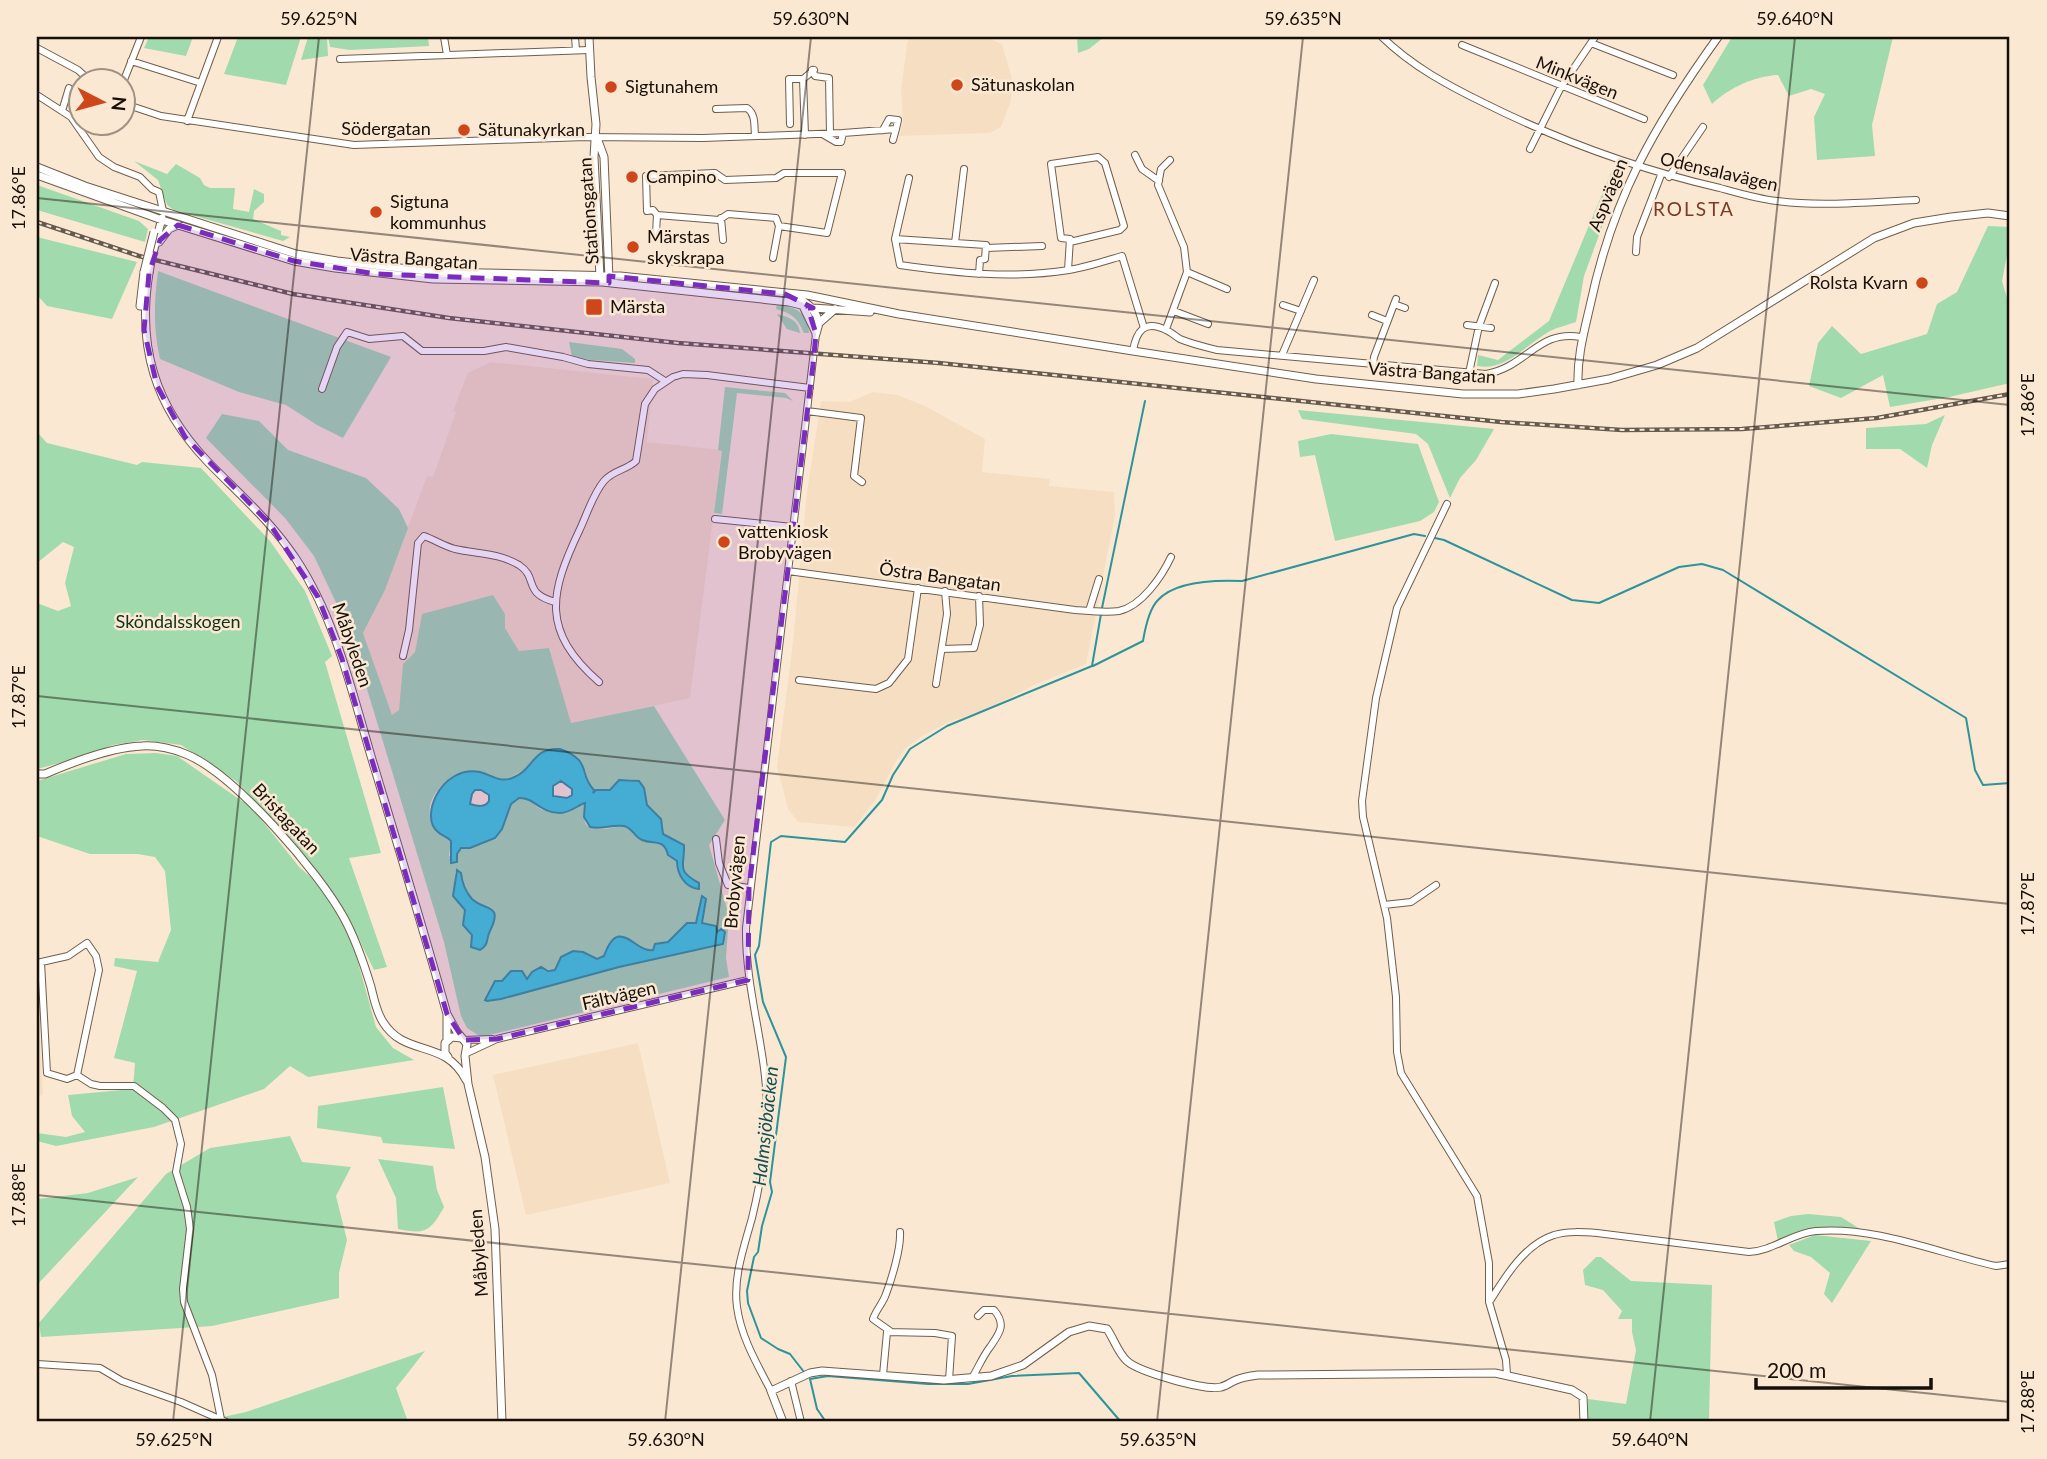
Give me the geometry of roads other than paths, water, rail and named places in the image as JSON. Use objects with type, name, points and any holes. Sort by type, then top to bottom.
[{"type":"street","points":[[129,66],[141,37]]},
{"type":"street","points":[[187,121],[218,37]]},
{"type":"street","points":[[444,37],[447,55]]},
{"type":"street","points":[[575,37],[576,50]]},
{"type":"street","name":"Stationsgatan","points":[[589,37],[596,138],[594,157],[605,279]]},
{"type":"street","name":"Odensalavägen","points":[[1382,37],[1412,63],[1438,80],[1539,130],[1636,167],[1776,201],[1815,204],[1916,200]]},
{"type":"street","name":"Aspvägen","points":[[1578,385],[1581,337],[1606,241],[1636,167],[1662,117],[1718,37]]},
{"type":"street","points":[[1530,149],[1560,87],[1593,40],[1673,75]]},
{"type":"street","name":"Minkvägen","points":[[1462,45],[1644,119]]},
{"type":"street","points":[[37,48],[71,66]]},
{"type":"street","points":[[340,59],[589,50]]},
{"type":"street","points":[[131,61],[201,83]]},
{"type":"street","points":[[790,124],[789,79],[803,79],[814,70],[815,76],[829,78],[826,134]]},
{"type":"street","points":[[803,79],[805,135]]},
{"type":"street","points":[[37,95],[71,117],[99,157],[114,167],[140,177],[159,192],[160,209]]},
{"type":"street","points":[[62,111],[66,98]]},
{"type":"street","name":"Södergatan","points":[[136,108],[187,121],[354,145],[843,134],[897,129],[898,120],[889,119],[883,130]]},
{"type":"street","points":[[716,109],[750,110],[753,113],[755,136]]},
{"type":"street","points":[[1669,177],[1703,127]]},
{"type":"street","points":[[893,140],[897,129]]},
{"type":"street","points":[[1135,155],[1142,169],[1159,181]]},
{"type":"street","points":[[1068,270],[1070,239],[1061,238],[1051,164],[1098,157],[1105,163],[1124,226],[1120,230],[1070,242]]},
{"type":"street","points":[[1166,330],[1187,272],[1184,247],[1158,185],[1161,169],[1170,159]]},
{"type":"street","name":"Västra Bangatan","points":[[37,167],[85,186],[296,254],[436,272],[605,279],[825,297],[836,305]]},
{"type":"street","points":[[955,243],[964,169]]},
{"type":"street","points":[[656,234],[657,215],[653,210],[647,211],[646,176],[715,173],[725,180],[776,178],[784,173],[842,173],[827,233],[779,226]]},
{"type":"street","points":[[1636,252],[1637,237],[1661,174]]},
{"type":"street","name":"Västra Bangatan","points":[[37,175],[159,219],[294,261],[376,274],[433,279],[605,279],[778,301],[802,306],[811,312]]},
{"type":"street","points":[[909,178],[895,239],[900,265],[979,274],[1068,270],[1122,256],[1144,328]]},
{"type":"street","name":"Måbyleden","points":[[146,272],[158,233],[160,209]]},
{"type":"street","name":"Västra Bangatan","points":[[811,312],[826,302],[1317,379],[1463,394],[1518,394],[1609,379],[1657,365],[1698,348],[1874,238],[1914,223],[1988,213],[2010,216]]},
{"type":"street","points":[[657,215],[721,218],[728,214],[776,218],[779,226],[773,258]]},
{"type":"street","points":[[721,218],[723,240]]},
{"type":"street","points":[[158,233],[178,225]]},
{"type":"street","name":"Måbyleden","points":[[158,233],[146,272],[140,305],[153,372],[173,419],[198,451],[257,510],[286,545],[305,572],[326,613],[447,1014],[467,1045],[468,1084],[485,1157],[495,1229],[502,1422]]},
{"type":"street","points":[[895,239],[986,245],[985,259],[980,260],[979,274]]},
{"type":"street","points":[[986,248],[1042,246]]},
{"type":"street","points":[[1187,272],[1227,289]]},
{"type":"street","points":[[1282,355],[1314,280]]},
{"type":"street","points":[[1469,373],[1479,327],[1495,284]]},
{"type":"street","name":"Västra Bangatan","points":[[785,294],[806,302],[811,312]]},
{"type":"street","points":[[1307,295],[1316,299]]},
{"type":"street","points":[[1373,365],[1395,302],[1405,308]]},
{"type":"street","points":[[811,312],[819,323],[836,305]]},
{"type":"street","points":[[1283,305],[1301,311]]},
{"type":"street","name":"Brobyvägen","points":[[811,312],[816,334]]},
{"type":"street","points":[[1174,312],[1208,324]]},
{"type":"street","points":[[1372,315],[1387,321]]},
{"type":"street","name":"Brobyvägen","points":[[783,1422],[750,1348],[737,1304],[739,1270],[764,1161],[767,1132],[763,1056],[748,980],[746,936],[749,888],[819,323]]},
{"type":"street","points":[[1467,324],[1491,328]]},
{"type":"street","points":[[1133,351],[1137,333],[1144,328],[1155,326],[1177,338],[1217,350],[1469,373],[1497,373],[1517,363],[1555,336],[1581,337]]},
{"type":"street","points":[[322,389],[337,347],[347,332],[369,339],[404,336],[422,351],[484,351],[506,347],[589,364],[648,370],[666,381]]},
{"type":"street","points":[[599,682],[577,662],[565,644],[555,601],[565,561],[604,480],[636,461],[645,404],[655,389],[683,374],[810,388]]},
{"type":"street","points":[[807,411],[861,418],[854,476],[862,482]]},
{"type":"street","points":[[1447,504],[1397,608],[1371,731],[1362,810],[1384,905],[1396,997],[1397,1052],[1401,1073],[1477,1196],[1489,1263],[1489,1302],[1506,1360],[1507,1375]]},
{"type":"street","points":[[715,519],[792,527]]},
{"type":"street","points":[[404,656],[418,543],[424,536],[458,550],[509,560],[528,574],[534,592],[541,598],[555,601]]},
{"type":"street","name":"Östra Bangatan","points":[[788,571],[1089,611],[1118,611],[1138,599],[1161,579],[1171,557]]},
{"type":"street","points":[[1089,611],[1099,579]]},
{"type":"street","points":[[799,680],[876,688],[889,683],[908,659],[918,588]]},
{"type":"street","points":[[936,684],[947,614],[945,591]]},
{"type":"street","points":[[942,649],[974,648],[980,625],[979,596]]},
{"type":"street","name":"Bristagatan","points":[[37,774],[46,774],[115,750],[142,746],[166,748],[188,755],[206,766],[237,790],[321,881],[345,919],[359,951],[380,1019],[394,1036],[450,1059]]},
{"type":"street","points":[[716,839],[724,878],[728,885],[749,888]]},
{"type":"street","points":[[1384,905],[1411,902],[1436,886]]},
{"type":"street","points":[[87,943],[96,956],[99,970],[79,1055],[77,1075],[67,1079],[47,1073],[39,962],[68,956],[87,943]]},
{"type":"street","name":"Fältvägen","points":[[466,1054],[497,1039],[748,980]]},
{"type":"street","name":"Måbyleden","points":[[447,1014],[445,1053],[459,1067],[468,1084]]},
{"type":"street","points":[[421,1048],[456,1037],[463,1039]]},
{"type":"street","name":"Fältvägen","points":[[463,1039],[497,1039]]},
{"type":"street","points":[[450,1059],[458,1060],[466,1054]]},
{"type":"street","points":[[77,1075],[100,1086],[134,1086],[174,1120],[181,1144],[176,1172],[187,1207],[190,1229],[184,1302],[212,1375],[224,1420]]},
{"type":"street","points":[[1489,1302],[1532,1247],[1554,1235],[1574,1232],[1749,1252],[1769,1249],[1809,1232],[1828,1231],[1877,1236],[1996,1266],[2010,1264]]},
{"type":"street","points":[[900,1232],[901,1243],[885,1297],[873,1320],[890,1331],[952,1336],[949,1380]]},
{"type":"street","points":[[972,1378],[991,1344],[997,1340],[1001,1325],[994,1310],[984,1310],[978,1316]]},
{"type":"street","points":[[771,1391],[822,1371],[949,1380],[1011,1371],[1058,1338],[1089,1326],[1107,1329],[1129,1364],[1144,1371],[1203,1386],[1221,1388],[1238,1378],[1258,1375],[1507,1375],[1579,1394],[1583,1397],[1584,1422]]},
{"type":"street","points":[[883,1375],[887,1332],[890,1331]]},
{"type":"street","points":[[37,1364],[100,1368],[122,1381],[224,1420]]},
{"type":"street","points":[[791,1381],[801,1422]]},
{"type":"water","points":[[551,749],[560,749],[577,758],[594,790],[593,793],[596,790],[610,790],[619,780],[639,781],[644,788],[647,805],[661,819],[663,834],[684,845],[684,871],[699,883],[699,889],[683,880],[677,861],[668,855],[661,844],[642,840],[624,826],[590,827],[584,817],[585,803],[560,813],[547,811],[529,800],[519,798],[511,804],[502,829],[495,838],[470,848],[461,848],[457,854],[457,862],[451,863],[451,841],[435,828],[431,819],[434,800],[439,790],[454,776],[466,772],[480,772],[500,779],[512,778],[525,770],[538,755]],"holes":[[[561,781],[572,789],[572,795],[567,798],[553,796],[553,786]],[[475,790],[489,795],[489,801],[485,805],[470,804]]]},
{"type":"water","points":[[457,870],[461,873],[464,887],[472,899],[494,912],[494,922],[487,942],[480,950],[471,947],[472,935],[463,925],[465,910],[453,896]]},
{"type":"water","points":[[702,896],[706,899],[702,923],[716,926],[717,932],[721,929],[725,932],[723,944],[619,967],[501,999],[485,1000],[495,981],[502,981],[511,971],[522,971],[527,979],[541,967],[548,971],[555,970],[561,957],[573,951],[583,952],[597,959],[604,956],[615,938],[621,936],[653,950],[655,944],[668,942],[687,923],[696,923]]},
{"type":"waterway","points":[[1102,608],[1145,401]]},
{"type":"waterway","points":[[1093,666],[1143,641],[1155,604],[1175,588],[1198,583],[1242,581],[1414,534],[1425,536]]},
{"type":"waterway","points":[[1435,538],[1572,600],[1599,603],[1679,567],[1702,564],[1723,570],[1966,718],[1975,770],[1983,785],[2010,783]]},
{"type":"waterway","name":"Halmsjöbäcken","points":[[804,1372],[790,1354],[761,1338],[748,1303],[747,1291],[772,1192],[770,1182],[786,1057],[763,1002],[755,955],[759,946],[771,842],[781,836],[845,842],[882,800],[893,775],[910,749],[947,726],[1092,666],[1101,614]]},
{"type":"waterway","points":[[826,1422],[817,1409],[810,1379],[828,1376],[928,1384],[968,1384],[1012,1376],[1079,1373],[1121,1422]]},
{"type":"railway","points":[[37,222],[139,256],[293,294],[449,318],[678,343],[939,363],[1501,422],[1622,430],[1742,429],[1877,418],[2010,394]]},
{"type":"place","name":"Sätunaskolan","points":[[957,85]]},
{"type":"place","name":"Sigtunahem","points":[[611,87]]},
{"type":"place","name":"Sätunakyrkan","points":[[464,130]]},
{"type":"place","name":"Campino","points":[[632,177]]},
{"type":"place","name":"Sigtuna kommunhus","points":[[376,212]]},
{"type":"place","name":"Märstas skyskrapa","points":[[633,247]]},
{"type":"place","name":"Rolsta Kvarn","points":[[1922,283]]},
{"type":"place","name":"Märsta","points":[[594,307]]},
{"type":"place","name":"vattenkiosk Brobyvägen","points":[[724,542]]},
{"type":"district","name":"ROLSTA","points":[[1694,209]]},
{"type":"park label","name":"Sköndalsskogen","points":[[178,622]]}]
